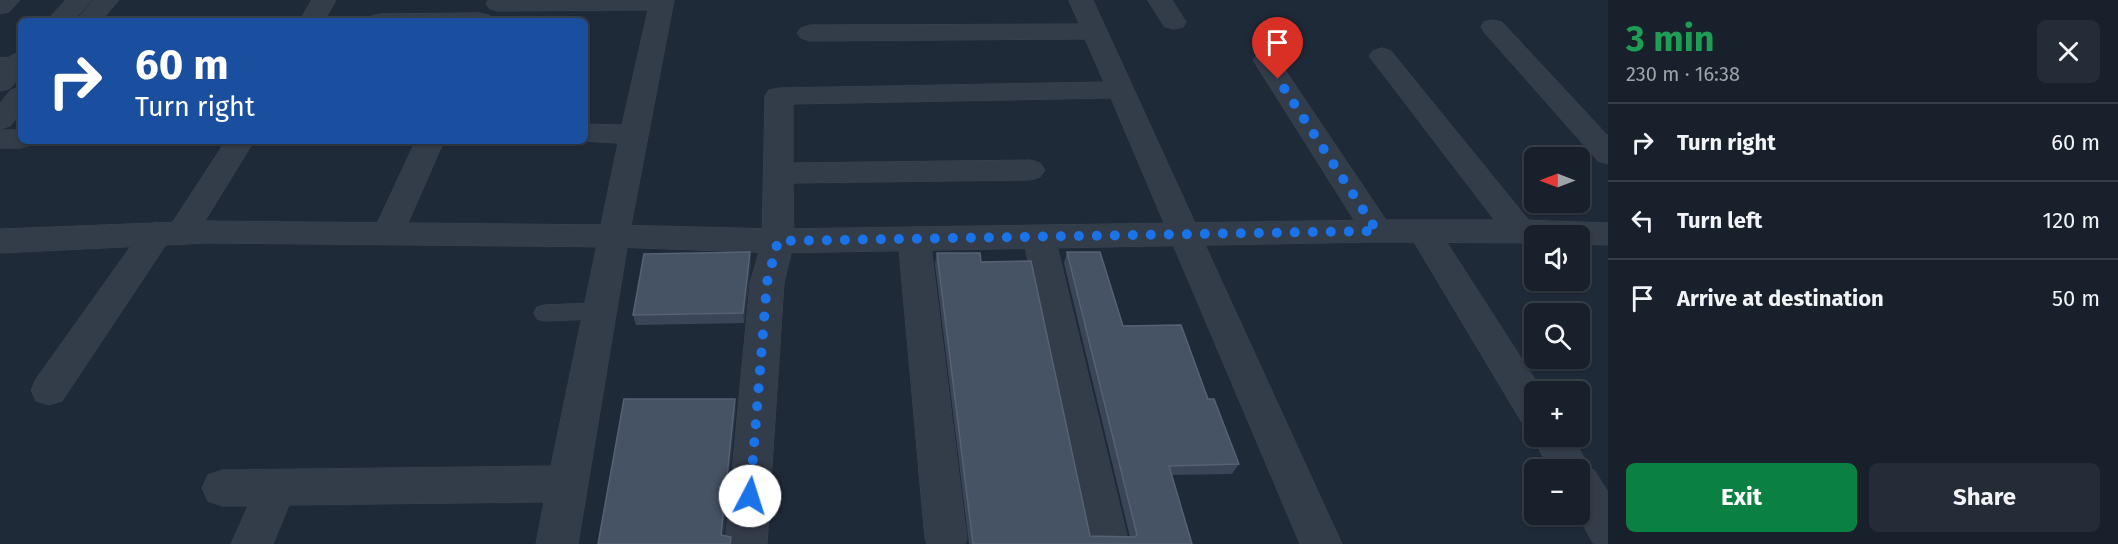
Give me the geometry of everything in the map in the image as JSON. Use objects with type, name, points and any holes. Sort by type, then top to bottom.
[{"type":"street","points":[[0,8],[8,0]]},
{"type":"street","points":[[62,18],[80,0]]},
{"type":"street","points":[[91,18],[107,0]]},
{"type":"street","points":[[314,18],[324,0]]},
{"type":"street","points":[[1081,0],[1321,544]]},
{"type":"street","points":[[1160,0],[1173,22]]},
{"type":"street","points":[[416,18],[662,1],[613,236],[557,544]]},
{"type":"street","points":[[1493,27],[1608,154]]},
{"type":"street","points":[[810,33],[1095,31]]},
{"type":"street","points":[[1382,56],[1520,231]]},
{"type":"street","points":[[1266,60],[1377,231]]},
{"type":"street","points":[[746,544],[767,282],[778,241],[779,96],[1121,90]]},
{"type":"street","points":[[0,120],[18,99]]},
{"type":"street","points":[[588,133],[634,134]]},
{"type":"street","points":[[0,139],[18,139]]},
{"type":"street","points":[[49,390],[238,144]]},
{"type":"street","points":[[389,233],[429,144]]},
{"type":"street","points":[[780,173],[1030,170]]},
{"type":"street","points":[[0,241],[206,232],[613,236],[778,241],[1187,236],[1377,231],[1520,231],[1608,234]]},
{"type":"street","points":[[1424,232],[1524,394]]},
{"type":"street","points":[[1040,237],[1108,544]]},
{"type":"street","points":[[914,238],[946,539]]},
{"type":"street","points":[[222,488],[567,484]]},
{"type":"street","points":[[252,544],[276,488]]},
{"type":"street","points":[[1590,499],[1608,529]]},
{"type":"lane","points":[[544,313],[599,311]]},
{"type":"building","points":[[750,252],[743,313],[633,315],[644,254]]},
{"type":"building","points":[[1067,252],[1100,252],[1123,326],[1181,325],[1208,399],[1214,399],[1239,464],[1169,466],[1192,544],[973,544],[937,253],[980,253],[981,262],[1031,261],[1090,536],[1134,537],[1137,535]]},
{"type":"building","points":[[624,399],[735,399],[721,535],[731,537],[730,544],[598,544]]},
{"type":"route","points":[[750,496],[767,282],[778,241],[1187,236],[1377,231],[1278,79]]}]
